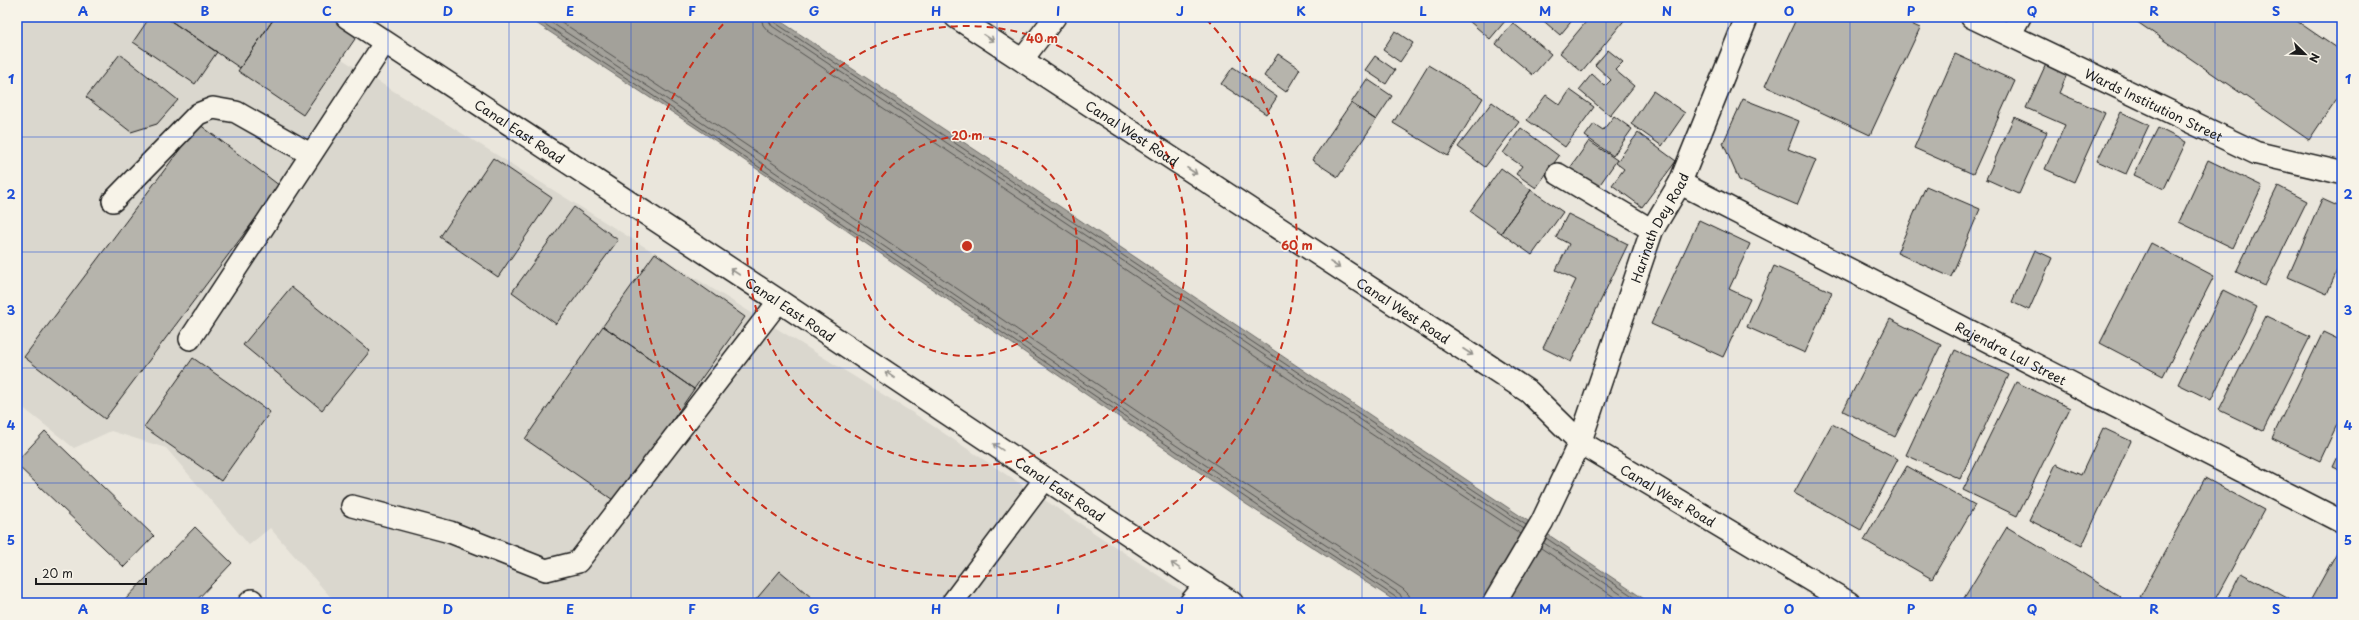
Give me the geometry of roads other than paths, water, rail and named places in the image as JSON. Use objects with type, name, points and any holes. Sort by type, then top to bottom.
[{"type":"main road","name":"Canal East Road","points":[[347,17],[779,301],[1232,603]]},
{"type":"main road","name":"Canal West Road","points":[[956,17],[1529,392],[1580,442],[1849,603]]},
{"type":"main road","name":"Harinath Dey Road","points":[[1494,603],[1542,522],[1580,442],[1652,230],[1680,183],[1748,17]]},
{"type":"main road","name":"Wards Institution Street","points":[[1972,17],[2015,26],[2256,153],[2340,169]]},
{"type":"main road","name":"Rajendra Lal Street","points":[[1680,183],[2342,522]]},
{"type":"lane","points":[[1022,60],[1055,17]]},
{"type":"lane","points":[[190,339],[310,154],[385,42]]},
{"type":"lane","points":[[113,201],[198,114],[213,108],[236,112],[310,154]]},
{"type":"lane","points":[[1558,174],[1652,230]]},
{"type":"lane","points":[[352,506],[450,532],[546,570],[578,562],[779,301]]},
{"type":"lane","points":[[952,603],[1046,479]]},
{"type":"lane","points":[[1190,603],[1205,585]]},
{"type":"water","points":[[527,17],[774,17],[989,159],[1650,603],[1398,603],[1246,504],[722,145]]}]
